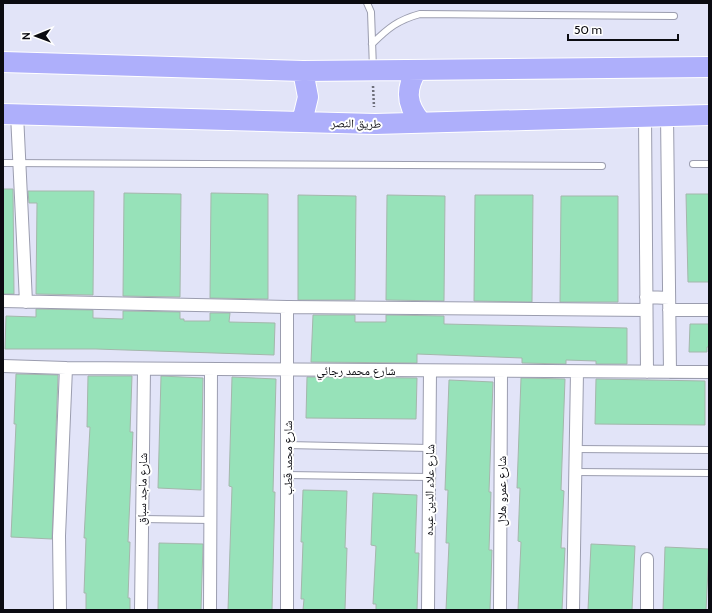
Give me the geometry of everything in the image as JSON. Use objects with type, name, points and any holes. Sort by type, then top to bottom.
[{"type":"highway","points":[[3,62],[303,71],[709,67]]},
{"type":"highway","points":[[417,70],[411,80],[408,97],[413,114],[421,122]]},
{"type":"highway","points":[[302,122],[308,97],[303,71]]},
{"type":"highway","name":"طريق النصر","points":[[10,114],[375,124],[709,115]]},
{"type":"street","points":[[10,114],[19,163],[26,302]]},
{"type":"street","points":[[667,115],[670,372]]},
{"type":"street","points":[[644,116],[647,372]]},
{"type":"street","points":[[646,297],[669,298]]},
{"type":"street","points":[[3,301],[287,307],[646,310]]},
{"type":"street","name":"شارع محمد قطب","points":[[287,307],[287,610]]},
{"type":"street","points":[[669,310],[709,310]]},
{"type":"street","name":"شارع محمد رجائي","points":[[3,366],[144,369],[709,372]]},
{"type":"street","points":[[60,610],[59,536],[66,368]]},
{"type":"street","name":"شارع ماجد سباق","points":[[141,610],[144,369]]},
{"type":"street","points":[[210,610],[211,369]]},
{"type":"street","name":"شارع علاء الدين عبده","points":[[428,610],[430,371]]},
{"type":"street","name":"شارع عمرو هلال","points":[[500,610],[501,371]]},
{"type":"street","points":[[573,610],[577,372]]},
{"type":"street","points":[[647,559],[647,610]]},
{"type":"lane","points":[[367,3],[371,12],[373,71]]},
{"type":"lane","points":[[372,44],[388,28],[403,18],[420,14],[674,16]]},
{"type":"lane","points":[[3,163],[602,166]]},
{"type":"lane","points":[[693,164],[709,164]]},
{"type":"lane","points":[[287,446],[429,448]]},
{"type":"lane","points":[[576,449],[709,450]]},
{"type":"lane","points":[[575,472],[709,473]]},
{"type":"lane","points":[[287,475],[429,477]]},
{"type":"lane","points":[[142,519],[211,520]]},
{"type":"path","points":[[373,71],[375,124]]},
{"type":"building","points":[[3,189],[13,189],[14,294],[3,294]]},
{"type":"building","points":[[28,191],[94,191],[93,295],[36,294],[37,203],[29,203]]},
{"type":"building","points":[[124,193],[181,194],[180,297],[123,296]]},
{"type":"building","points":[[211,193],[268,194],[268,299],[210,298]]},
{"type":"building","points":[[686,194],[709,194],[709,282],[688,282]]},
{"type":"building","points":[[298,195],[356,196],[355,300],[298,300]]},
{"type":"building","points":[[387,195],[445,196],[444,301],[386,300]]},
{"type":"building","points":[[475,195],[533,195],[532,302],[474,301]]},
{"type":"building","points":[[561,196],[618,196],[618,302],[560,302]]},
{"type":"building","points":[[36,309],[93,310],[93,318],[123,319],[123,311],[180,312],[180,319],[184,319],[184,321],[210,321],[210,313],[230,313],[229,322],[275,323],[274,355],[96,349],[5,349],[6,316],[36,317]]},
{"type":"building","points":[[313,315],[355,315],[355,322],[386,322],[386,315],[444,316],[444,324],[627,328],[627,364],[596,364],[596,361],[566,360],[566,364],[522,363],[522,358],[417,354],[417,363],[311,362]]},
{"type":"building","points":[[690,324],[709,324],[709,347],[707,347],[707,352],[689,352]]},
{"type":"building","points":[[16,374],[58,375],[52,539],[11,537],[16,424],[14,424]]},
{"type":"building","points":[[88,376],[132,376],[130,432],[133,432],[128,542],[130,542],[128,598],[130,598],[130,610],[86,610],[86,593],[84,593],[86,538],[84,538],[90,427],[87,427]]},
{"type":"building","points":[[161,376],[203,378],[201,490],[158,488]]},
{"type":"building","points":[[232,377],[276,379],[272,610],[228,610],[232,487],[229,486]]},
{"type":"building","points":[[307,377],[417,378],[416,419],[306,418]]},
{"type":"building","points":[[521,378],[565,379],[561,490],[564,491],[561,548],[565,548],[562,610],[518,610],[521,542],[518,541],[520,488],[517,488]]},
{"type":"building","points":[[596,379],[705,381],[705,425],[595,424]]},
{"type":"building","points":[[449,380],[493,382],[489,492],[491,492],[489,550],[492,550],[490,610],[446,610],[449,543],[446,543],[448,490],[445,490]]},
{"type":"building","points":[[303,490],[347,491],[345,610],[303,610],[304,599],[301,599],[303,542],[301,542]]},
{"type":"building","points":[[373,493],[417,495],[415,553],[419,553],[417,610],[376,610],[376,604],[373,604],[376,546],[371,545]]},
{"type":"building","points":[[159,543],[203,544],[201,610],[158,610]]},
{"type":"building","points":[[591,544],[635,546],[632,610],[588,610]]},
{"type":"building","points":[[665,547],[709,549],[706,610],[663,610]]}]
